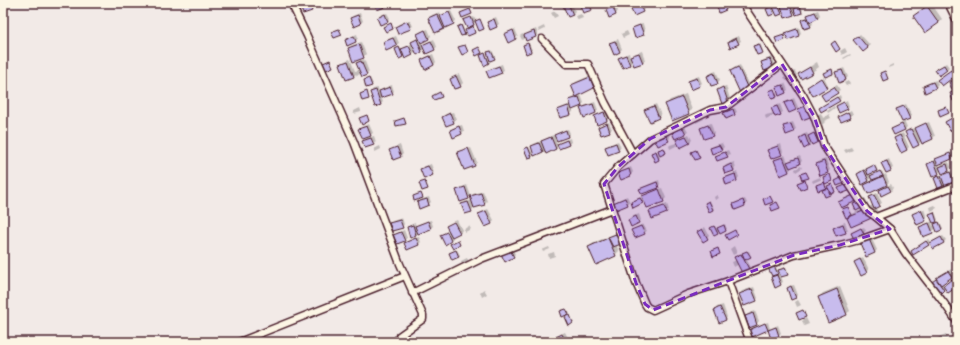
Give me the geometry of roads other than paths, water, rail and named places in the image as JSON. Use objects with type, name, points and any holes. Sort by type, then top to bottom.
[{"type":"street","points":[[291,3],[354,142],[405,276],[423,315],[423,319],[399,336],[399,342]]},
{"type":"street","points":[[742,3],[803,95],[814,116],[824,146],[867,211],[890,229],[906,254],[957,322]]},
{"type":"street","points":[[948,3],[957,21]]},
{"type":"street","points":[[542,39],[566,64],[588,64],[605,102],[633,154]]},
{"type":"street","points":[[782,64],[726,107],[710,110],[650,139],[618,167],[604,184],[636,283],[645,304],[654,310],[688,294],[728,281],[794,255],[859,240],[890,229]]},
{"type":"street","points":[[876,217],[957,185]]},
{"type":"street","points":[[412,293],[481,259],[612,209]]},
{"type":"street","points":[[240,342],[405,276]]},
{"type":"street","points":[[728,281],[750,342]]}]
